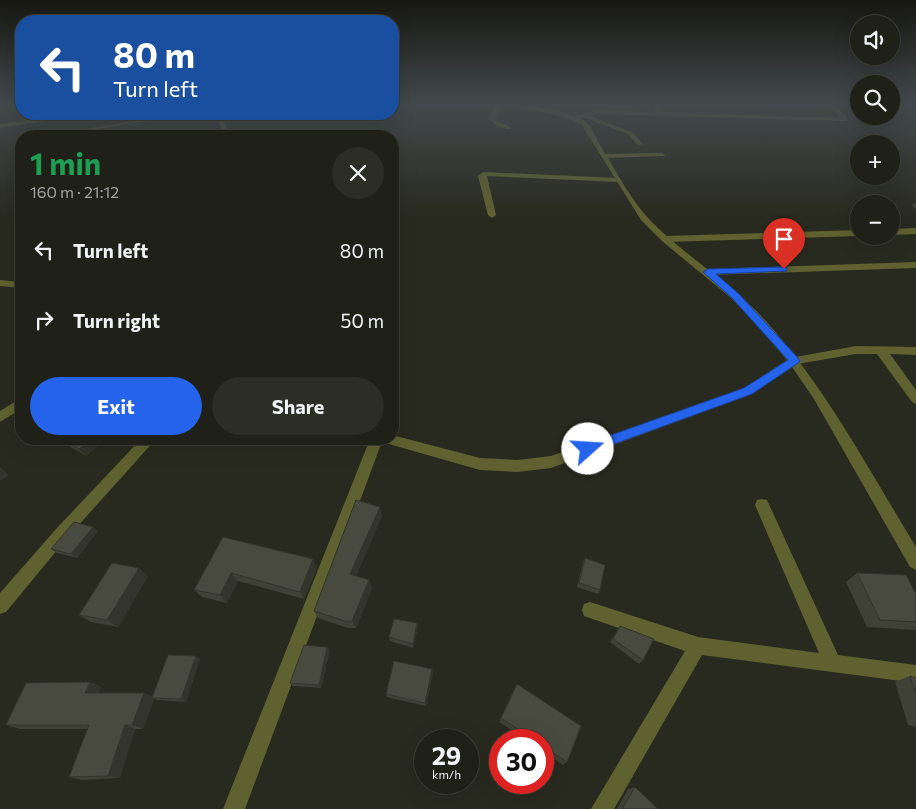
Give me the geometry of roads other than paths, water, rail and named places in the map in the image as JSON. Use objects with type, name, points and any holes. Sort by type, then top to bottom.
[{"type":"street","points":[[596,143],[644,218],[666,239],[735,296],[794,361],[818,396],[916,562]]},
{"type":"street","points":[[492,215],[482,176],[486,174],[618,180]]},
{"type":"street","points":[[900,232],[916,231]]},
{"type":"street","points":[[666,239],[850,233]]},
{"type":"street","points":[[708,272],[916,265]]},
{"type":"street","points":[[0,283],[15,284]]},
{"type":"street","points":[[399,442],[480,464],[517,466],[550,462],[748,391],[794,361],[856,350],[916,352]]},
{"type":"street","points":[[881,351],[916,399]]},
{"type":"street","points":[[0,417],[15,407]]},
{"type":"street","points":[[0,606],[62,533],[143,445]]},
{"type":"street","points":[[234,809],[374,445]]},
{"type":"street","points":[[762,505],[832,662]]},
{"type":"street","points":[[590,610],[698,646],[916,674]]},
{"type":"street","points":[[602,809],[698,646]]},
{"type":"lane","points":[[604,156],[662,155]]}]
